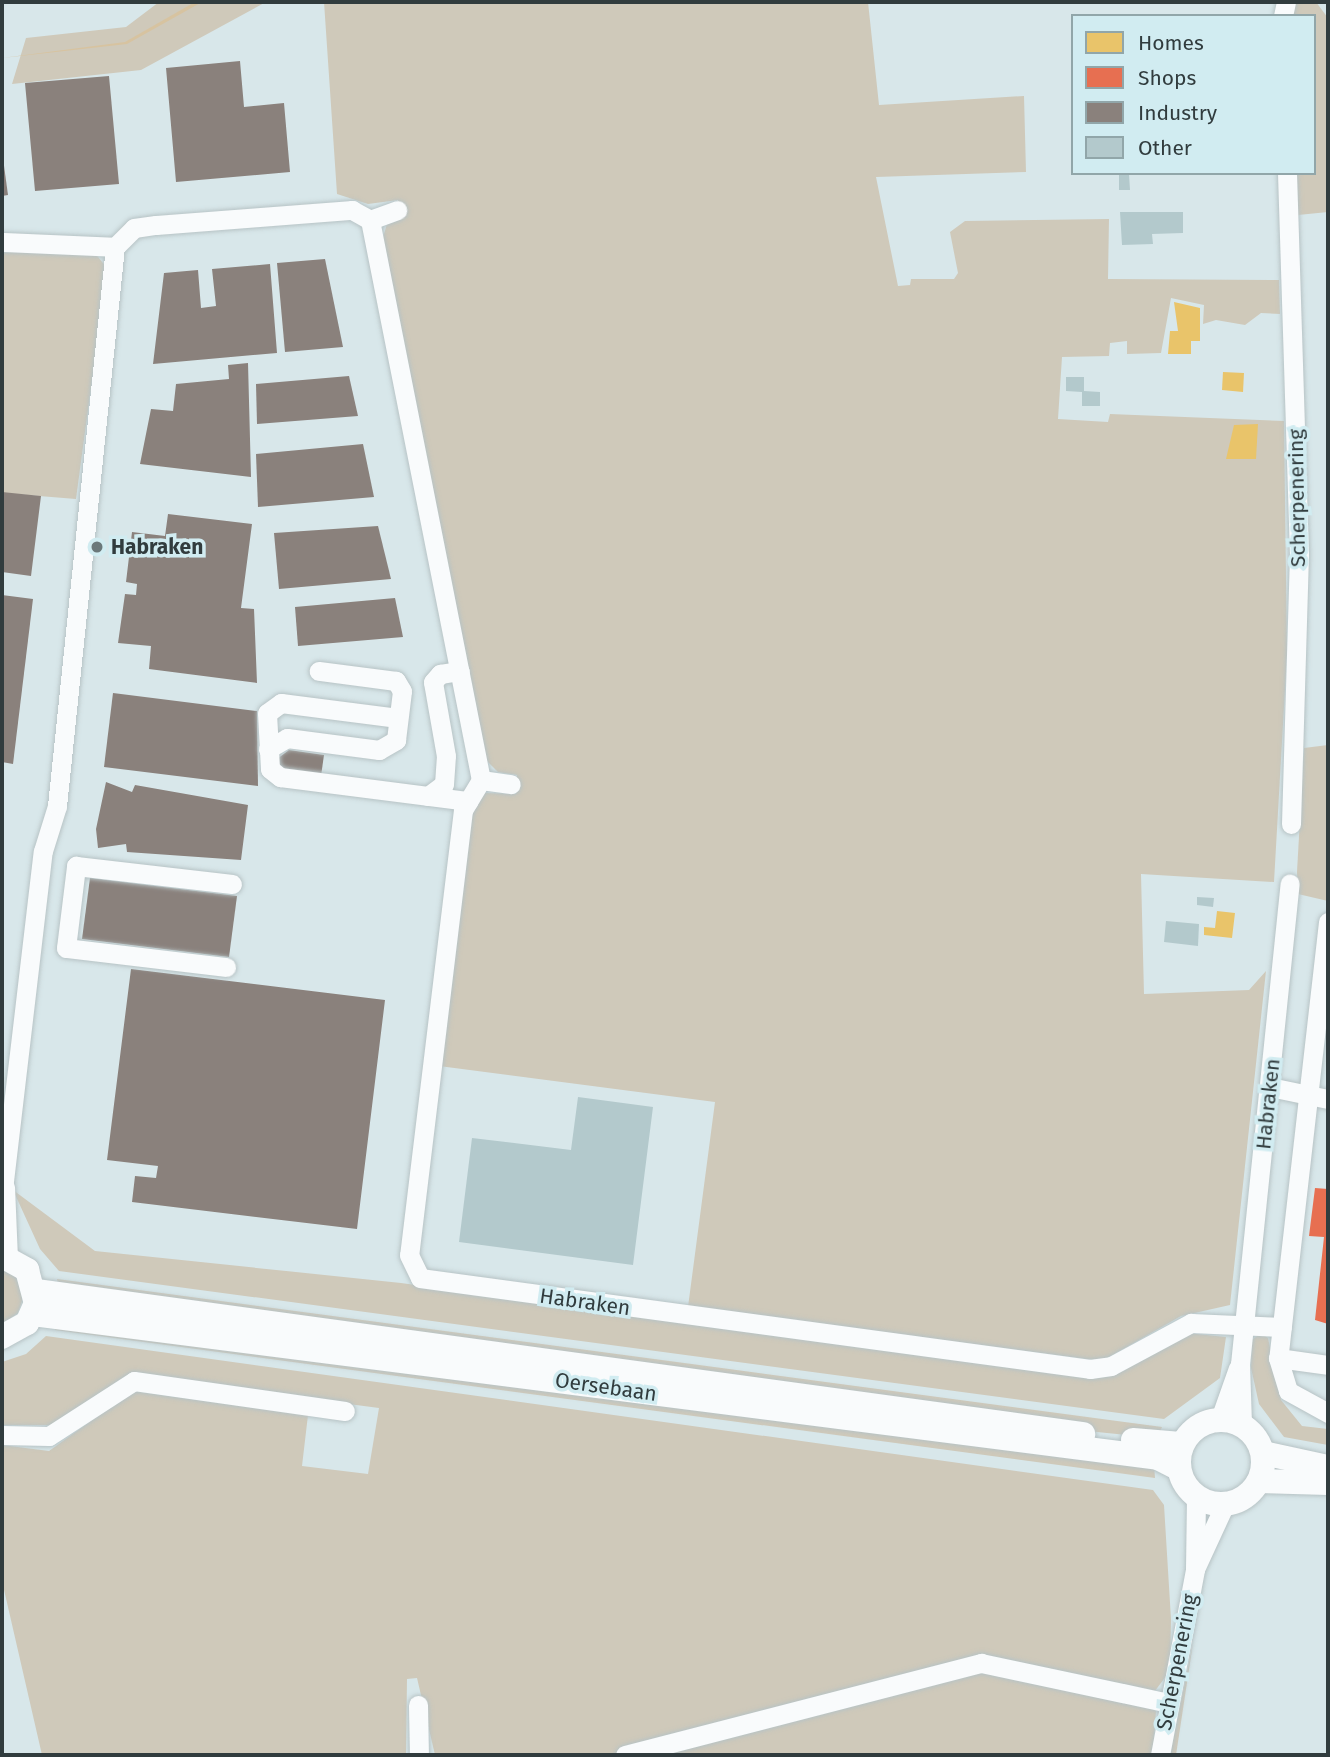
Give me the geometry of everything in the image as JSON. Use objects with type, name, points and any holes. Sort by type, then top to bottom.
[{"type":"main road","points":[[2,1337],[19,1331],[35,1303],[27,1270],[5,1257]]},
{"type":"main road","name":"Oersebaan","points":[[35,1303],[1158,1458],[1180,1456]]},
{"type":"main road","points":[[1328,1467],[1263,1453],[1231,1422],[1203,1423],[1180,1456],[1196,1497],[1224,1504],[1259,1480],[1328,1483]]},
{"type":"main road","points":[[1259,1480],[1263,1453]]},
{"type":"street","name":"Scherpenering","points":[[1287,175],[1299,554],[1291,824]]},
{"type":"street","points":[[5,1257],[3,1180],[37,902],[62,765],[116,247],[134,228],[156,225],[332,209],[370,220],[397,211]]},
{"type":"street","points":[[370,220],[481,780],[511,784]]},
{"type":"street","points":[[2,242],[116,247]]},
{"type":"street","points":[[268,749],[287,738],[390,748],[402,691],[397,681],[319,671]]},
{"type":"street","points":[[428,796],[444,784],[446,755],[433,682],[440,674],[460,671]]},
{"type":"street","points":[[398,718],[281,703],[267,713],[270,769],[280,777],[468,801]]},
{"type":"street","name":"Habraken","points":[[481,780],[468,801],[409,1255],[420,1278],[1090,1369],[1111,1366],[1191,1323],[1245,1324]]},
{"type":"street","points":[[226,967],[66,948],[76,866],[232,884]]},
{"type":"street","name":"Habraken","points":[[1231,1422],[1245,1324],[1290,884]]},
{"type":"street","points":[[37,902],[71,906]]},
{"type":"street","points":[[1328,922],[1319,1097],[1278,1358],[1288,1391],[1328,1413]]},
{"type":"street","points":[[1270,1087],[1319,1097]]},
{"type":"street","points":[[1245,1324],[1282,1327]]},
{"type":"street","points":[[1278,1358],[1328,1364]]},
{"type":"street","points":[[2,1434],[49,1436],[134,1381],[345,1411]]},
{"type":"street","name":"Scherpenering","points":[[1160,1755],[1195,1569],[1196,1497]]},
{"type":"street","name":"Scherpenering","points":[[1195,1569],[1224,1504]]},
{"type":"street","points":[[625,1755],[981,1663],[1169,1703]]},
{"type":"street","points":[[418,1705],[419,1755]]},
{"type":"shaded area","points":[[159,2],[266,2],[141,70],[12,84],[26,38],[126,27]]},
{"type":"shaded area","points":[[195,2],[202,2],[127,44],[2,58],[125,42]]},
{"type":"shaded area","points":[[324,2],[868,2],[879,105],[1024,96],[1026,172],[876,177],[898,286],[910,285],[911,279],[954,279],[958,273],[950,232],[965,221],[1109,219],[1108,279],[1279,280],[1280,314],[1261,313],[1245,325],[1216,320],[1203,324],[1204,305],[1171,298],[1161,353],[1127,354],[1127,341],[1110,343],[1109,356],[1062,357],[1058,419],[1108,422],[1110,414],[1284,421],[1287,654],[1274,882],[1141,874],[1144,994],[1249,990],[1266,971],[1230,1305],[1181,1316],[1102,1361],[688,1307],[715,1102],[439,1066],[471,807],[485,793],[516,794],[517,775],[498,772],[487,761],[381,244],[387,224],[400,217],[398,200],[368,204],[337,194]]},
{"type":"shaded area","points":[[1293,2],[1316,2],[1328,18],[1328,212],[1298,215],[1296,175],[1316,175],[1316,14],[1290,14]]},
{"type":"shaded area","points":[[26,250],[94,252],[107,268],[76,499],[2,493],[2,253]]},
{"type":"shaded area","points":[[1328,745],[1328,901],[1298,894],[1297,872],[1304,748]]},
{"type":"shaded area","points":[[13,1190],[95,1251],[401,1283],[1089,1378],[1122,1371],[1187,1333],[1226,1337],[1220,1378],[1164,1419],[59,1271],[40,1249]]},
{"type":"shaded area","points":[[2,1270],[16,1277],[23,1298],[18,1313],[2,1324]]},
{"type":"shaded area","points":[[57,1279],[1162,1427],[1157,1438],[1097,1432],[60,1294]]},
{"type":"shaded area","points":[[56,1319],[1154,1464],[1155,1478],[55,1330]]},
{"type":"shaded area","points":[[1261,1333],[1268,1338],[1281,1400],[1302,1426],[1328,1429],[1328,1445],[1284,1437],[1259,1404],[1251,1368],[1252,1340]]},
{"type":"shaded area","points":[[46,1336],[1153,1490],[1164,1505],[1171,1619],[1170,1671],[1145,1704],[1156,1711],[1153,1755],[435,1755],[417,1678],[407,1679],[406,1755],[42,1755],[2,1581],[2,1445],[49,1451],[133,1391],[308,1415],[302,1466],[368,1474],[379,1408],[129,1375],[55,1425],[2,1425],[2,1362],[26,1354]]},
{"type":"shaded area","points":[[1193,1643],[1176,1755],[1170,1755]]},
{"type":"building: Homes","points":[[1174,302],[1200,308],[1200,341],[1191,341],[1191,354],[1168,354],[1170,331],[1178,331]]},
{"type":"building: Homes","points":[[1223,372],[1244,373],[1243,392],[1222,390]]},
{"type":"building: Homes","points":[[1258,424],[1256,459],[1226,459],[1234,425]]},
{"type":"building: Homes","points":[[1217,911],[1235,913],[1232,938],[1204,935],[1204,927],[1215,928]]},
{"type":"building: Shops","points":[[1315,1188],[1328,1189],[1328,1324],[1315,1320],[1324,1237],[1309,1236]]},
{"type":"building: Industry","points":[[240,61],[244,107],[284,103],[290,172],[176,182],[166,68]]},
{"type":"building: Industry","points":[[109,76],[119,184],[35,191],[25,83]]},
{"type":"building: Industry","points":[[2,151],[8,195],[2,196]]},
{"type":"building: Industry","points":[[325,259],[343,347],[285,352],[277,263]]},
{"type":"building: Industry","points":[[270,264],[277,353],[153,364],[164,273],[198,270],[201,308],[216,306],[212,269]]},
{"type":"building: Industry","points":[[248,363],[251,477],[140,464],[151,409],[173,411],[176,384],[229,379],[228,365]]},
{"type":"building: Industry","points":[[349,376],[358,416],[257,424],[256,384]]},
{"type":"building: Industry","points":[[363,444],[374,497],[258,507],[256,454]]},
{"type":"building: Industry","points":[[2,492],[41,496],[31,576],[2,572]]},
{"type":"building: Industry","points":[[168,514],[252,524],[241,608],[254,609],[257,683],[149,669],[151,646],[118,643],[125,594],[136,595],[137,584],[126,582],[132,532],[165,536]]},
{"type":"building: Industry","points":[[378,526],[391,579],[279,589],[274,533]]},
{"type":"building: Industry","points":[[2,595],[33,599],[13,764],[2,762]]},
{"type":"building: Industry","points":[[395,598],[403,637],[298,646],[295,607]]},
{"type":"building: Industry","points":[[113,693],[257,711],[258,786],[104,767]]},
{"type":"building: Industry","points":[[289,750],[324,755],[321,776],[281,769],[277,759]]},
{"type":"building: Industry","points":[[106,782],[132,792],[135,785],[248,805],[241,860],[127,852],[126,844],[98,848],[96,829]]},
{"type":"building: Industry","points":[[90,878],[237,896],[229,957],[82,939]]},
{"type":"building: Industry","points":[[131,969],[385,1000],[357,1229],[132,1202],[135,1176],[156,1178],[158,1166],[107,1160]]},
{"type":"building: Other","points":[[1119,175],[1129,175],[1130,190],[1119,190]]},
{"type":"building: Other","points":[[1120,212],[1183,212],[1183,233],[1152,234],[1153,244],[1122,245]]},
{"type":"building: Other","points":[[1066,377],[1084,377],[1084,391],[1100,392],[1100,406],[1082,406],[1082,392],[1066,391]]},
{"type":"building: Other","points":[[1197,897],[1214,898],[1213,907],[1197,905]]},
{"type":"building: Other","points":[[1166,921],[1199,924],[1198,946],[1164,942]]},
{"type":"building: Other","points":[[578,1097],[653,1107],[633,1265],[459,1242],[472,1138],[571,1150]]},
{"type":"place","name":"Habraken","points":[[97,547]]}]
